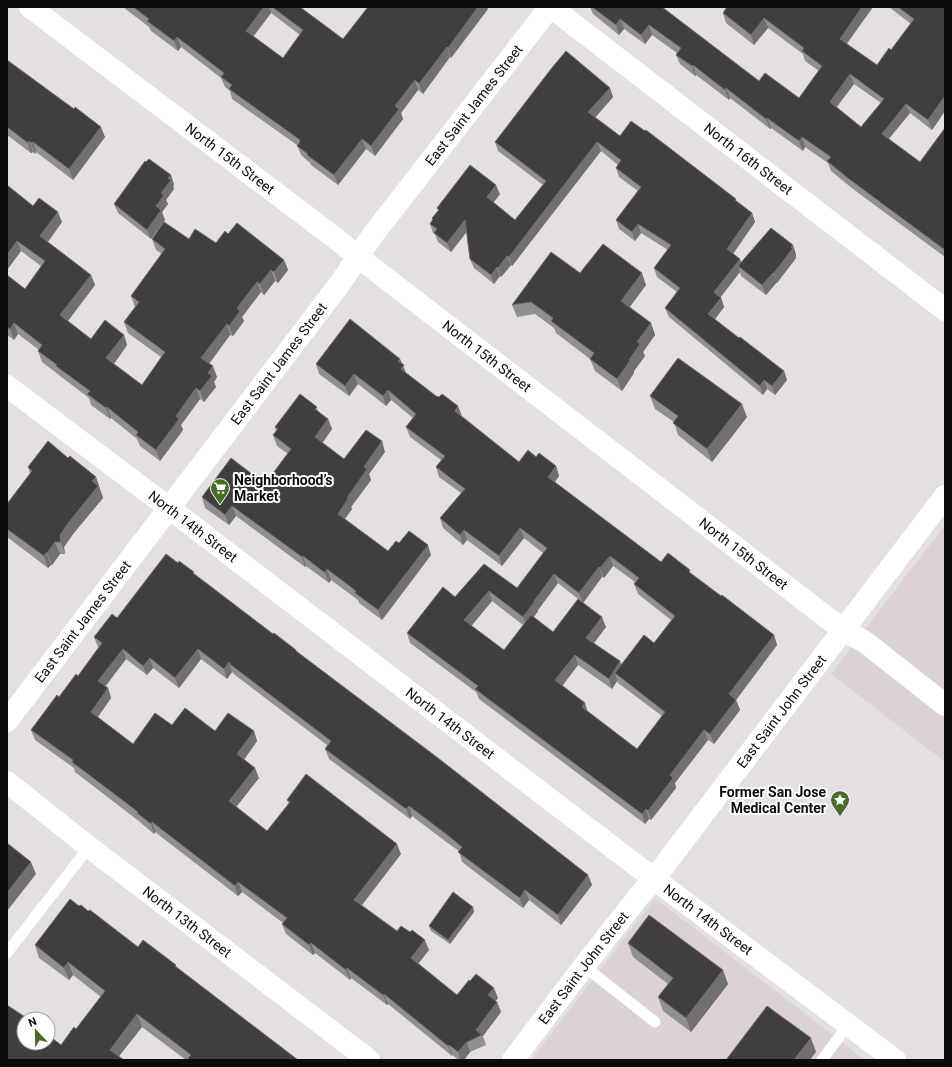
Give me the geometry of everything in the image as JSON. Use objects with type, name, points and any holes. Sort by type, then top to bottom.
[{"type":"street","name":"North 15th Street","points":[[30,7],[339,242],[843,630],[865,642],[945,705]]},
{"type":"street","name":"East Saint James Street","points":[[7,721],[340,282],[372,236],[551,7]]},
{"type":"street","name":"North 16th Street","points":[[551,7],[945,310]]},
{"type":"street","name":"North 14th Street","points":[[7,386],[169,508],[626,858],[895,1060]]},
{"type":"street","name":"East Saint John Street","points":[[514,1060],[584,966],[638,896],[654,878],[945,496]]},
{"type":"street","name":"North 13th Street","points":[[7,782],[89,847],[369,1060]]},
{"type":"lane","points":[[7,953],[89,847]]},
{"type":"lane","points":[[584,966],[655,1022]]},
{"type":"lane","points":[[822,1060],[848,1025]]},
{"type":"shaded area","points":[[945,525],[945,762],[831,674]]},
{"type":"shaded area","points":[[655,898],[865,1060],[531,1060]]},
{"type":"building","points":[[133,7],[264,7],[246,31],[283,58],[303,30],[272,7],[300,7],[343,39],[368,7],[478,7],[419,84],[415,80],[395,106],[399,109],[371,146],[362,139],[334,175],[297,146],[300,140],[229,89],[232,85],[221,77],[224,73],[177,37],[174,41],[147,21],[149,19]]},
{"type":"building","points":[[592,7],[662,7],[759,81],[765,73],[799,98],[822,66],[802,51],[804,48],[764,18],[751,35],[723,13],[727,7],[862,7],[840,39],[877,65],[889,48],[891,50],[914,19],[898,7],[945,7],[945,96],[928,120],[906,104],[882,134],[920,162],[945,128],[945,250],[849,179],[827,161],[831,157],[802,137],[799,141],[767,118],[766,119],[726,88],[725,90],[693,65],[692,66],[676,55],[681,48],[649,25],[641,35],[620,19],[616,25]],"holes":[[[850,74],[884,99],[861,127],[830,102]]]},
{"type":"building","points":[[566,51],[610,88],[588,112],[620,136],[631,121],[645,131],[646,130],[752,213],[727,249],[740,259],[714,292],[721,298],[708,314],[784,371],[772,386],[764,380],[760,386],[665,308],[680,288],[654,268],[671,245],[638,224],[632,232],[616,220],[641,187],[616,168],[621,160],[597,142],[509,257],[507,256],[491,275],[470,259],[465,220],[447,243],[434,233],[437,229],[430,224],[433,219],[432,218],[439,210],[437,208],[470,165],[496,185],[487,197],[515,220],[546,181],[495,142]]},
{"type":"building","points":[[7,60],[101,127],[69,169],[33,142],[31,143],[29,141],[28,143],[7,127]]},
{"type":"building","points":[[149,159],[171,175],[168,178],[171,180],[161,193],[164,195],[156,206],[161,210],[147,230],[114,204],[145,161],[146,162]]},
{"type":"building","points":[[7,185],[33,206],[39,198],[58,212],[40,236],[91,275],[60,315],[91,339],[105,320],[124,335],[106,358],[142,385],[165,352],[124,322],[139,302],[131,296],[165,249],[152,239],[164,222],[189,239],[195,229],[216,243],[225,231],[228,234],[237,223],[284,260],[274,272],[271,270],[260,284],[257,282],[237,308],[240,311],[229,326],[227,324],[201,358],[213,366],[208,373],[212,376],[200,391],[196,388],[176,416],[179,419],[156,450],[136,435],[138,432],[107,407],[106,408],[87,394],[90,391],[38,351],[42,345],[14,323],[10,329],[7,327],[7,275],[25,289],[45,261],[17,241],[7,255]]},
{"type":"building","points":[[771,228],[793,245],[791,247],[793,248],[774,273],[762,285],[738,266]]},
{"type":"building","points":[[603,244],[642,273],[621,301],[651,323],[637,342],[640,344],[617,379],[590,359],[594,353],[551,321],[553,318],[531,302],[512,305],[551,252],[580,273]]},
{"type":"building","points":[[350,319],[400,359],[398,361],[404,365],[401,369],[436,396],[439,397],[442,394],[458,406],[455,411],[519,462],[528,450],[536,457],[539,453],[556,466],[548,477],[661,562],[668,553],[690,570],[689,572],[774,635],[729,694],[736,700],[710,734],[704,730],[670,775],[673,778],[648,811],[646,809],[642,814],[475,689],[478,686],[407,633],[443,587],[455,597],[484,564],[517,588],[547,548],[520,528],[499,556],[464,530],[460,535],[440,518],[465,489],[436,467],[445,456],[406,427],[416,414],[388,390],[383,396],[354,374],[345,386],[316,364]],"holes":[[[610,556],[639,578],[634,584],[675,616],[654,643],[644,635],[615,673],[665,712],[637,749],[582,707],[585,703],[555,680],[575,655],[609,679],[620,661],[586,638],[602,617],[578,599],[553,632],[531,615],[504,650],[464,620],[489,591],[523,617],[554,574],[579,593],[599,567],[600,568]]]},
{"type":"building","points":[[678,358],[742,404],[707,449],[673,423],[678,416],[650,396]]},
{"type":"building","points":[[300,394],[317,407],[315,409],[328,419],[315,437],[344,459],[366,430],[382,441],[364,467],[367,469],[338,514],[388,551],[396,541],[399,543],[409,531],[428,545],[378,610],[327,569],[325,573],[232,506],[225,515],[202,497],[231,458],[265,484],[291,449],[273,435],[278,429],[275,427]]},
{"type":"building","points":[[48,441],[68,458],[70,456],[96,477],[92,481],[98,486],[60,535],[61,542],[55,542],[44,556],[7,529],[7,504],[32,471],[28,467]]},
{"type":"building","points":[[166,554],[194,572],[193,573],[438,758],[588,875],[558,915],[525,890],[520,898],[458,852],[462,847],[446,834],[409,806],[406,809],[325,749],[331,741],[229,662],[224,669],[198,649],[175,678],[150,658],[143,666],[123,649],[98,681],[108,688],[91,712],[133,744],[155,713],[172,725],[185,708],[215,731],[228,713],[254,731],[237,754],[255,768],[229,801],[267,831],[290,802],[287,800],[306,774],[397,844],[354,900],[397,931],[401,926],[410,932],[412,930],[425,940],[411,958],[457,995],[476,974],[494,988],[488,995],[497,1002],[476,1030],[482,1035],[467,1042],[458,1052],[449,1045],[448,1046],[384,994],[383,995],[347,968],[346,970],[311,943],[309,945],[282,924],[287,918],[238,882],[235,886],[152,822],[151,824],[137,813],[138,812],[72,762],[73,760],[31,730],[57,695],[59,697],[76,674],[78,676],[102,643],[94,637],[112,614],[117,618]]},
{"type":"building","points":[[7,843],[31,862],[7,893]]},
{"type":"building","points":[[453,892],[473,907],[448,940],[429,926]]},
{"type":"building","points":[[70,899],[88,911],[90,910],[138,947],[143,940],[298,1060],[190,1060],[188,1058],[191,1055],[137,1014],[110,1050],[124,1060],[7,1060],[7,1005],[16,1011],[16,1051],[56,1051],[56,1041],[61,1045],[74,1027],[76,1029],[105,991],[68,962],[64,968],[35,945]]},
{"type":"building","points":[[649,915],[723,970],[686,1018],[658,997],[673,978],[628,943]]},
{"type":"building","points":[[767,1006],[811,1038],[794,1060],[726,1060]]},
{"type":"place","name":"Neighborhood’s Market","points":[[220,505]]},
{"type":"place","name":"Former San Jose Medical Center","points":[[840,817]]}]
